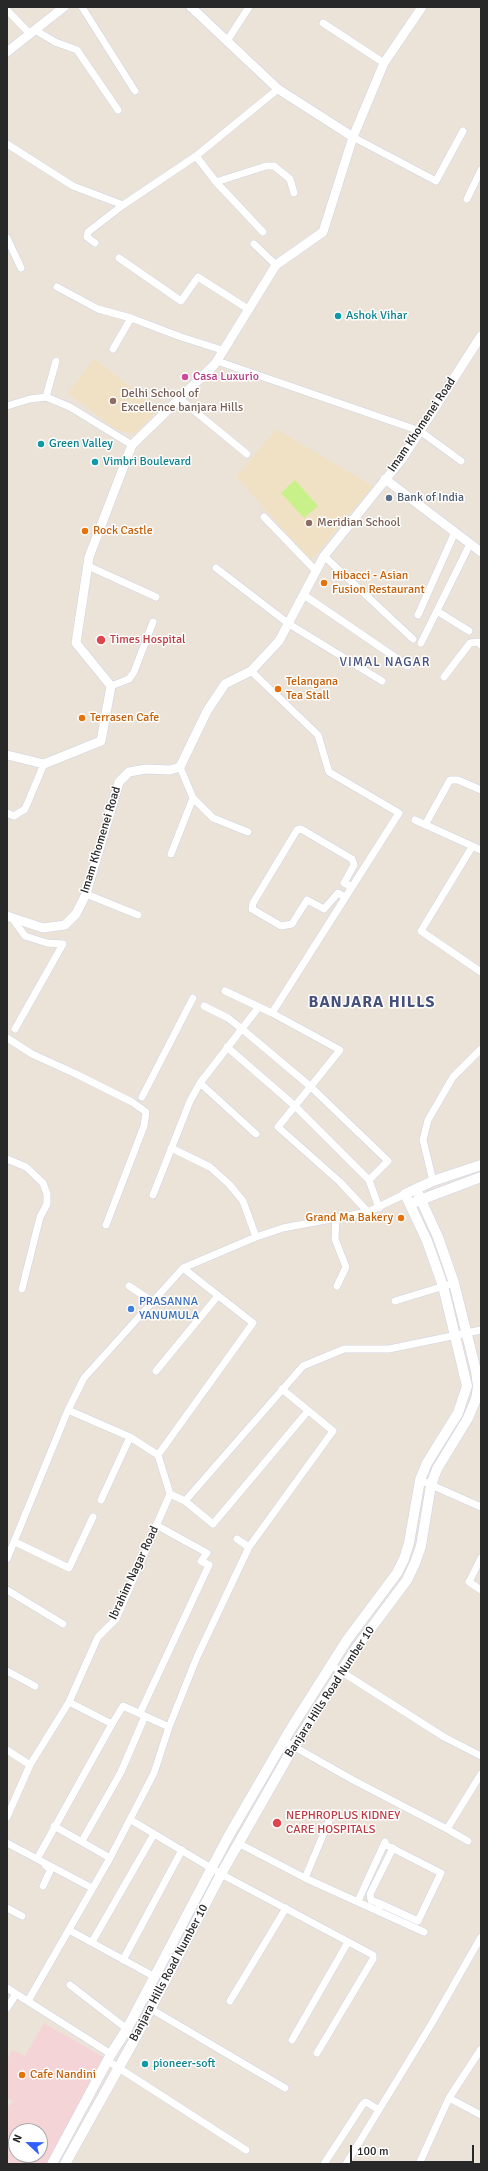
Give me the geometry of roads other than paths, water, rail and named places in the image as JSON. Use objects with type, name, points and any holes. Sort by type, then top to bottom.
[{"type":"main road","points":[[405,1194],[433,1181],[481,1164]]},
{"type":"main road","points":[[410,1204],[481,1177]]},
{"type":"main road","name":"Banjara Hills Road Number 10","points":[[52,2164],[155,1976],[217,1871],[238,1843],[294,1746],[356,1646],[407,1580],[416,1563],[431,1485],[437,1469],[479,1400],[476,1371],[454,1283],[438,1237],[416,1189]]},
{"type":"main road","name":"Banjara Hills Road Number 10","points":[[65,2164],[118,2066],[151,2009],[217,1871],[228,1837],[284,1741],[347,1640],[397,1573],[404,1559],[409,1543],[420,1480],[427,1463],[458,1413],[465,1396],[467,1386],[465,1373],[443,1286],[427,1241],[405,1194]]},
{"type":"street","points":[[7,52],[64,7]]},
{"type":"street","points":[[82,7],[135,91]]},
{"type":"street","points":[[192,7],[278,89],[353,137],[436,181],[463,130]]},
{"type":"street","points":[[227,40],[249,7]]},
{"type":"street","points":[[7,754],[44,764],[101,741],[111,686],[76,643],[89,558],[132,445],[180,399],[216,361],[276,265],[323,232],[353,137],[384,63],[422,7]]},
{"type":"street","points":[[7,10],[32,31],[54,42],[77,50],[118,110]]},
{"type":"street","points":[[323,23],[384,63]]},
{"type":"street","points":[[96,243],[87,237],[88,232],[123,205],[196,156],[278,89]]},
{"type":"street","points":[[7,144],[73,186],[123,205]]},
{"type":"street","points":[[196,156],[216,182],[263,232]]},
{"type":"street","points":[[216,182],[266,166],[274,166],[290,179],[294,193]]},
{"type":"street","points":[[467,199],[481,170]]},
{"type":"street","points":[[7,238],[21,268]]},
{"type":"street","points":[[254,244],[276,265]]},
{"type":"street","points":[[119,258],[181,301],[198,278],[248,309]]},
{"type":"street","points":[[57,287],[98,309],[131,318],[181,337],[222,350]]},
{"type":"street","points":[[113,349],[131,318]]},
{"type":"street","name":"Imam Khomenei Road","points":[[9,917],[43,928],[65,925],[76,914],[86,894],[119,782],[129,772],[146,769],[170,770],[180,767],[207,711],[225,684],[251,671],[279,641],[324,556],[402,459],[481,336]]},
{"type":"street","points":[[46,397],[56,361]]},
{"type":"street","points":[[216,361],[420,432],[461,461]]},
{"type":"street","points":[[7,406],[30,399],[46,397],[70,407],[132,445]]},
{"type":"street","points":[[180,399],[247,454]]},
{"type":"street","points":[[385,479],[481,552]]},
{"type":"street","points":[[264,517],[316,571]]},
{"type":"street","points":[[418,614],[455,532]]},
{"type":"street","points":[[421,643],[470,544]]},
{"type":"street","points":[[324,556],[413,639]]},
{"type":"street","points":[[88,566],[156,596]]},
{"type":"street","points":[[216,568],[289,624],[382,681]]},
{"type":"street","points":[[304,595],[408,666]]},
{"type":"street","points":[[437,611],[469,631]]},
{"type":"street","points":[[111,686],[129,679],[134,672],[153,622]]},
{"type":"street","points":[[444,678],[470,643],[474,642],[481,645]]},
{"type":"street","points":[[251,671],[318,734],[329,772],[399,813],[272,1013]]},
{"type":"street","points":[[7,813],[14,816],[25,809],[44,764]]},
{"type":"street","points":[[180,767],[193,798],[213,818],[248,832]]},
{"type":"street","points":[[425,825],[450,780],[458,780],[481,790]]},
{"type":"street","points":[[171,854],[193,798]]},
{"type":"street","points":[[415,820],[481,850]]},
{"type":"street","points":[[345,897],[338,893],[324,909],[306,900],[292,924],[281,926],[252,909],[253,903],[297,830],[301,829],[352,859],[354,865],[344,883],[352,887]]},
{"type":"street","points":[[472,847],[421,931],[481,972]]},
{"type":"street","points":[[86,894],[138,915]]},
{"type":"street","points":[[9,917],[25,936],[47,943],[64,944],[15,1029]]},
{"type":"street","points":[[225,991],[258,1008],[272,1013],[340,1050],[278,1127],[340,1182],[368,1212]]},
{"type":"street","points":[[142,1097],[193,998]]},
{"type":"street","points":[[204,1006],[228,1018],[311,1087],[388,1161],[369,1180]]},
{"type":"street","points":[[153,1195],[190,1101],[200,1082],[258,1008]]},
{"type":"street","points":[[7,1038],[32,1054],[83,1077],[132,1102],[146,1112],[144,1126],[106,1224]]},
{"type":"street","points":[[227,1047],[295,1106],[369,1180],[379,1208]]},
{"type":"street","points":[[433,1181],[424,1140],[428,1120],[453,1077],[481,1049]]},
{"type":"street","points":[[200,1082],[256,1134]]},
{"type":"street","points":[[171,1148],[210,1167],[229,1184],[243,1201],[256,1237]]},
{"type":"street","points":[[7,1159],[26,1167],[42,1183],[47,1194],[47,1204],[40,1217],[22,1289]]},
{"type":"street","points":[[7,1559],[68,1410],[84,1378],[184,1268],[256,1237],[283,1228],[368,1212],[379,1208],[405,1194]]},
{"type":"street","points":[[336,1218],[335,1239],[346,1267],[337,1286]]},
{"type":"street","points":[[158,1455],[253,1323],[217,1297],[184,1268]]},
{"type":"street","points":[[395,1301],[454,1283]]},
{"type":"street","points":[[129,1286],[153,1302]]},
{"type":"street","points":[[156,1371],[217,1297]]},
{"type":"street","points":[[185,1501],[303,1366],[344,1349],[389,1349],[481,1330]]},
{"type":"street","points":[[28,2001],[131,1820],[154,1773],[169,1727],[197,1657],[249,1547],[333,1431],[282,1389]]},
{"type":"street","points":[[68,1410],[130,1437],[158,1455],[170,1494],[185,1501],[213,1524],[308,1410]]},
{"type":"street","points":[[101,1500],[130,1437]]},
{"type":"street","points":[[420,1480],[481,1507]]},
{"type":"street","name":"Ibrahim Nagar Road","points":[[7,1816],[30,1765],[69,1702],[98,1637],[116,1618],[170,1494]]},
{"type":"street","points":[[14,1542],[69,1568],[93,1517]]},
{"type":"street","points":[[82,1841],[121,1772],[142,1715],[209,1565],[201,1561],[207,1553],[156,1525]]},
{"type":"street","points":[[237,1539],[249,1547]]},
{"type":"street","points":[[481,1558],[469,1582],[481,1590]]},
{"type":"street","points":[[7,1590],[63,1624]]},
{"type":"street","points":[[331,1665],[444,1738],[481,1756]]},
{"type":"street","points":[[7,1671],[35,1686]]},
{"type":"street","points":[[69,1702],[112,1724]]},
{"type":"street","points":[[36,1859],[123,1706],[169,1727]]},
{"type":"street","points":[[284,1741],[353,1780],[468,1841]]},
{"type":"street","points":[[7,1750],[30,1765]]},
{"type":"street","points":[[447,1829],[481,1774]]},
{"type":"street","points":[[131,1820],[217,1871],[373,1955],[373,1959],[317,2053]]},
{"type":"street","points":[[305,1878],[329,1821]]},
{"type":"street","points":[[54,1826],[110,1858]]},
{"type":"street","points":[[92,1942],[154,1834]]},
{"type":"street","points":[[7,1843],[92,1888]]},
{"type":"street","points":[[238,1843],[305,1878],[358,1901],[380,1907],[418,1921],[440,1877],[439,1871],[385,1843],[358,1901]]},
{"type":"street","points":[[7,1848],[50,1869],[43,1886]]},
{"type":"street","points":[[393,1848],[370,1894],[371,1900],[380,1907],[424,1932]]},
{"type":"street","points":[[123,1960],[182,1850]]},
{"type":"street","points":[[7,1908],[22,1916]]},
{"type":"street","points":[[230,2001],[286,1908]]},
{"type":"street","points":[[69,1930],[155,1976]]},
{"type":"street","points":[[346,2164],[481,1937]]},
{"type":"street","points":[[292,2040],[348,1942]]},
{"type":"street","points":[[70,1984],[127,2029]]},
{"type":"street","points":[[7,1988],[110,2057],[118,2066],[246,2150]]},
{"type":"street","points":[[7,2008],[16,1994]]},
{"type":"street","points":[[151,2009],[285,2088]]},
{"type":"street","points":[[419,2164],[449,2098],[481,2049]]},
{"type":"street","points":[[449,2098],[481,2115]]},
{"type":"street","points":[[324,2164],[366,2102],[379,2110]]},
{"type":"place","name":"Ashok Vihar","points":[[338,316]]},
{"type":"place","name":"Casa Luxurio","points":[[185,377]]},
{"type":"place","name":"Delhi School of Excellence banjara Hills","points":[[113,401]]},
{"type":"place","name":"Green Valley","points":[[41,444]]},
{"type":"place","name":"Vimbri Boulevard","points":[[95,462]]},
{"type":"place","name":"Bank of India","points":[[389,498]]},
{"type":"place","name":"Meridian School","points":[[309,523]]},
{"type":"place","name":"Rock Castle","points":[[85,531]]},
{"type":"place","name":"Hibacci - Asian Fusion Restaurant","points":[[324,583]]},
{"type":"place","name":"Times Hospital","points":[[101,640]]},
{"type":"place","name":"Telangana Tea Stall","points":[[278,689]]},
{"type":"place","name":"Terrasen Cafe","points":[[82,718]]},
{"type":"place","name":"Grand Ma Bakery","points":[[401,1218]]},
{"type":"place","name":"PRASANNA YANUMULA","points":[[131,1309]]},
{"type":"place","name":"NEPHROPLUS KIDNEY CARE HOSPITALS","points":[[277,1823]]},
{"type":"place","name":"pioneer-soft","points":[[145,2064]]},
{"type":"place","name":"Cafe Nandini","points":[[22,2075]]},
{"type":"district","name":"VIMAL NAGAR","points":[[385,663]]},
{"type":"district","name":"BANJARA HILLS","points":[[372,1003]]}]
